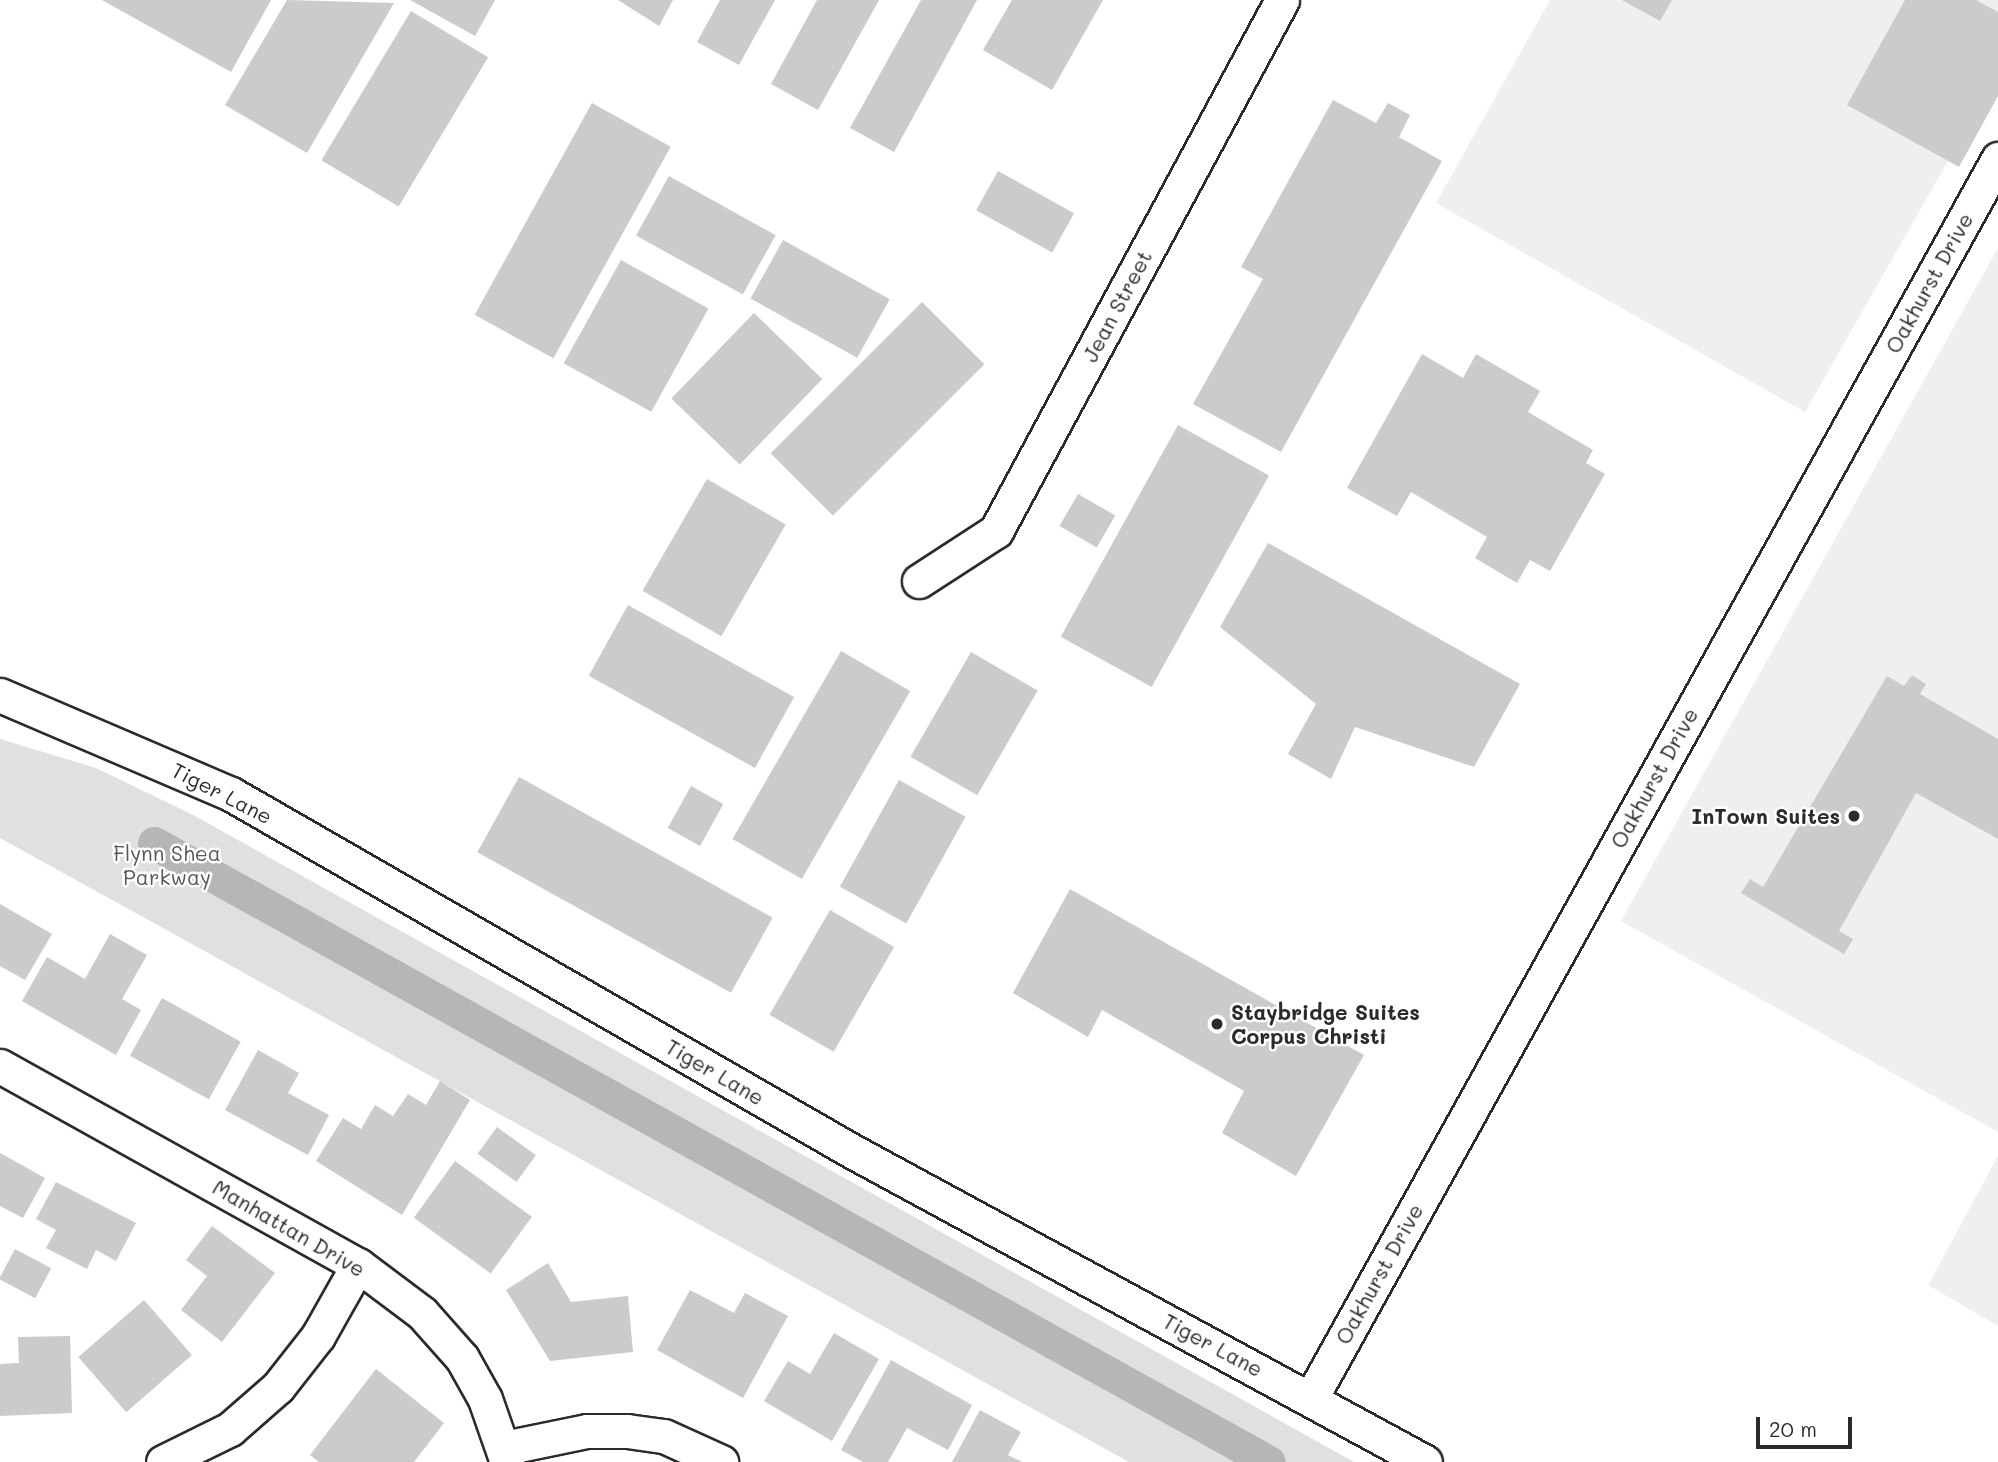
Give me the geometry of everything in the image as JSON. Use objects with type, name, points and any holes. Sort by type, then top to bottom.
[{"type":"street","name":"Jean Street","points":[[919,581],[996,531],[1282,0]]},
{"type":"street","name":"Oakhurst Drive","points":[[1311,1398],[1998,159]]},
{"type":"street","name":"Tiger Lane","points":[[0,695],[231,794],[850,1150],[1425,1462]]},
{"type":"street","name":"Manhattan Drive","points":[[0,1066],[358,1265],[422,1313],[462,1358],[506,1455]]},
{"type":"street","points":[[163,1462],[230,1429],[278,1387],[358,1265]]},
{"type":"street","points":[[506,1455],[587,1431],[627,1431],[664,1436],[721,1462]]},
{"type":"shaded area","points":[[1550,0],[1998,0],[1998,73],[1805,412],[1436,203]]},
{"type":"shaded area","points":[[1998,248],[1998,1132],[1621,921]]},
{"type":"shaded area","points":[[1998,1156],[1998,1326],[1928,1285]]},
{"type":"green space","name":"Flynn Shea Parkway","points":[[0,739],[96,768],[193,815],[1354,1462],[1129,1462],[0,838]]},
{"type":"building","points":[[102,0],[271,0],[231,72]]},
{"type":"building","points":[[287,0],[394,3],[307,153],[225,105]]},
{"type":"building","points":[[410,0],[495,0],[475,36]]},
{"type":"building","points":[[618,0],[673,0],[659,26]]},
{"type":"building","points":[[720,0],[775,0],[739,65],[697,42]]},
{"type":"building","points":[[817,0],[879,0],[818,110],[771,84]]},
{"type":"building","points":[[921,0],[977,0],[894,152],[850,128]]},
{"type":"building","points":[[1012,0],[1103,0],[1052,90],[983,50]]},
{"type":"building","points":[[1622,0],[1672,0],[1660,21]]},
{"type":"building","points":[[1905,0],[1976,0],[1998,12],[1998,96],[1959,167],[1847,105]]},
{"type":"building","points":[[411,11],[488,57],[399,207],[321,160]]},
{"type":"building","points":[[1333,100],[1376,123],[1388,103],[1410,115],[1399,137],[1442,161],[1281,452],[1193,404],[1263,279],[1241,267]]},
{"type":"building","points":[[592,103],[671,147],[553,358],[475,315]]},
{"type":"building","points":[[998,171],[1074,213],[1052,253],[976,210]]},
{"type":"building","points":[[669,176],[776,235],[743,295],[636,235]]},
{"type":"building","points":[[783,240],[890,299],[857,358],[751,299]]},
{"type":"building","points":[[621,260],[708,308],[651,412],[564,363]]},
{"type":"building","points":[[922,302],[984,364],[833,516],[771,453]]},
{"type":"building","points":[[754,313],[822,379],[740,465],[671,399]]},
{"type":"building","points":[[1422,354],[1463,378],[1476,354],[1540,391],[1528,412],[1593,450],[1586,463],[1605,474],[1550,571],[1530,560],[1517,583],[1475,558],[1487,537],[1411,492],[1397,516],[1347,488]]},
{"type":"building","points":[[1178,425],[1269,475],[1152,687],[1061,637]]},
{"type":"building","points":[[707,479],[786,524],[721,636],[642,591]]},
{"type":"building","points":[[1078,494],[1115,516],[1097,548],[1060,526]]},
{"type":"building","points":[[1268,543],[1520,684],[1474,767],[1355,727],[1331,779],[1288,754],[1316,704],[1220,627]]},
{"type":"building","points":[[628,605],[794,697],[755,768],[589,676]]},
{"type":"building","points":[[841,651],[910,691],[802,879],[732,839]]},
{"type":"building","points":[[971,652],[1038,690],[977,795],[910,757]]},
{"type":"building","name":"InTown Suites","points":[[1912,675],[1926,684],[1920,694],[1998,739],[1998,839],[1916,793],[1839,931],[1853,939],[1844,954],[1741,893],[1750,879],[1763,887],[1887,676],[1904,686]]},
{"type":"building","points":[[519,777],[773,918],[731,993],[477,852]]},
{"type":"building","points":[[899,780],[965,817],[906,924],[840,887]]},
{"type":"building","points":[[691,786],[723,804],[700,846],[668,828]]},
{"type":"building","name":"Staybridge Suites Corpus Christi","points":[[1070,889],[1364,1055],[1296,1176],[1222,1133],[1244,1091],[1102,1010],[1088,1037],[1013,993]]},
{"type":"building","points":[[0,904],[52,934],[25,980],[0,966]]},
{"type":"building","points":[[830,910],[894,947],[834,1052],[770,1015]]},
{"type":"building","points":[[110,934],[147,955],[122,999],[141,1010],[116,1055],[22,1001],[47,957],[85,979]]},
{"type":"building","points":[[162,998],[241,1042],[209,1099],[130,1056]]},
{"type":"building","points":[[258,1050],[299,1073],[288,1093],[329,1115],[308,1155],[225,1110]]},
{"type":"building","points":[[440,1081],[470,1100],[402,1215],[316,1161],[343,1118],[361,1129],[375,1105],[393,1116],[408,1094],[426,1105]]},
{"type":"building","points":[[497,1127],[536,1155],[516,1182],[478,1154]]},
{"type":"building","points":[[0,1153],[45,1178],[23,1218],[0,1206]]},
{"type":"building","points":[[455,1161],[532,1217],[491,1273],[414,1218]]},
{"type":"building","points":[[56,1182],[136,1223],[116,1261],[96,1250],[87,1269],[46,1248],[56,1230],[36,1219]]},
{"type":"building","points":[[212,1226],[275,1273],[222,1342],[181,1310],[207,1276],[186,1260]]},
{"type":"building","points":[[15,1249],[51,1268],[35,1298],[0,1280]]},
{"type":"building","points":[[548,1263],[571,1302],[628,1296],[633,1352],[550,1361],[506,1290]]},
{"type":"building","points":[[690,1290],[734,1313],[745,1293],[788,1316],[743,1398],[657,1350]]},
{"type":"building","points":[[144,1300],[192,1355],[126,1412],[78,1357]]},
{"type":"building","points":[[834,1333],[879,1359],[832,1441],[764,1401],[788,1361],[810,1374]]},
{"type":"building","points":[[70,1336],[72,1413],[0,1416],[0,1364],[19,1363],[18,1337]]},
{"type":"building","points":[[891,1360],[972,1405],[948,1450],[907,1428],[888,1462],[863,1462],[841,1450]]},
{"type":"building","points":[[376,1369],[444,1423],[414,1462],[319,1462],[310,1455]]},
{"type":"building","points":[[980,1410],[1021,1432],[1008,1455],[1022,1462],[952,1462]]},
{"type":"waterway","points":[[154,843],[1269,1462]]},
{"type":"place","name":"InTown Suites","points":[[1854,816]]},
{"type":"place","name":"Staybridge Suites Corpus Christi","points":[[1217,1024]]}]
